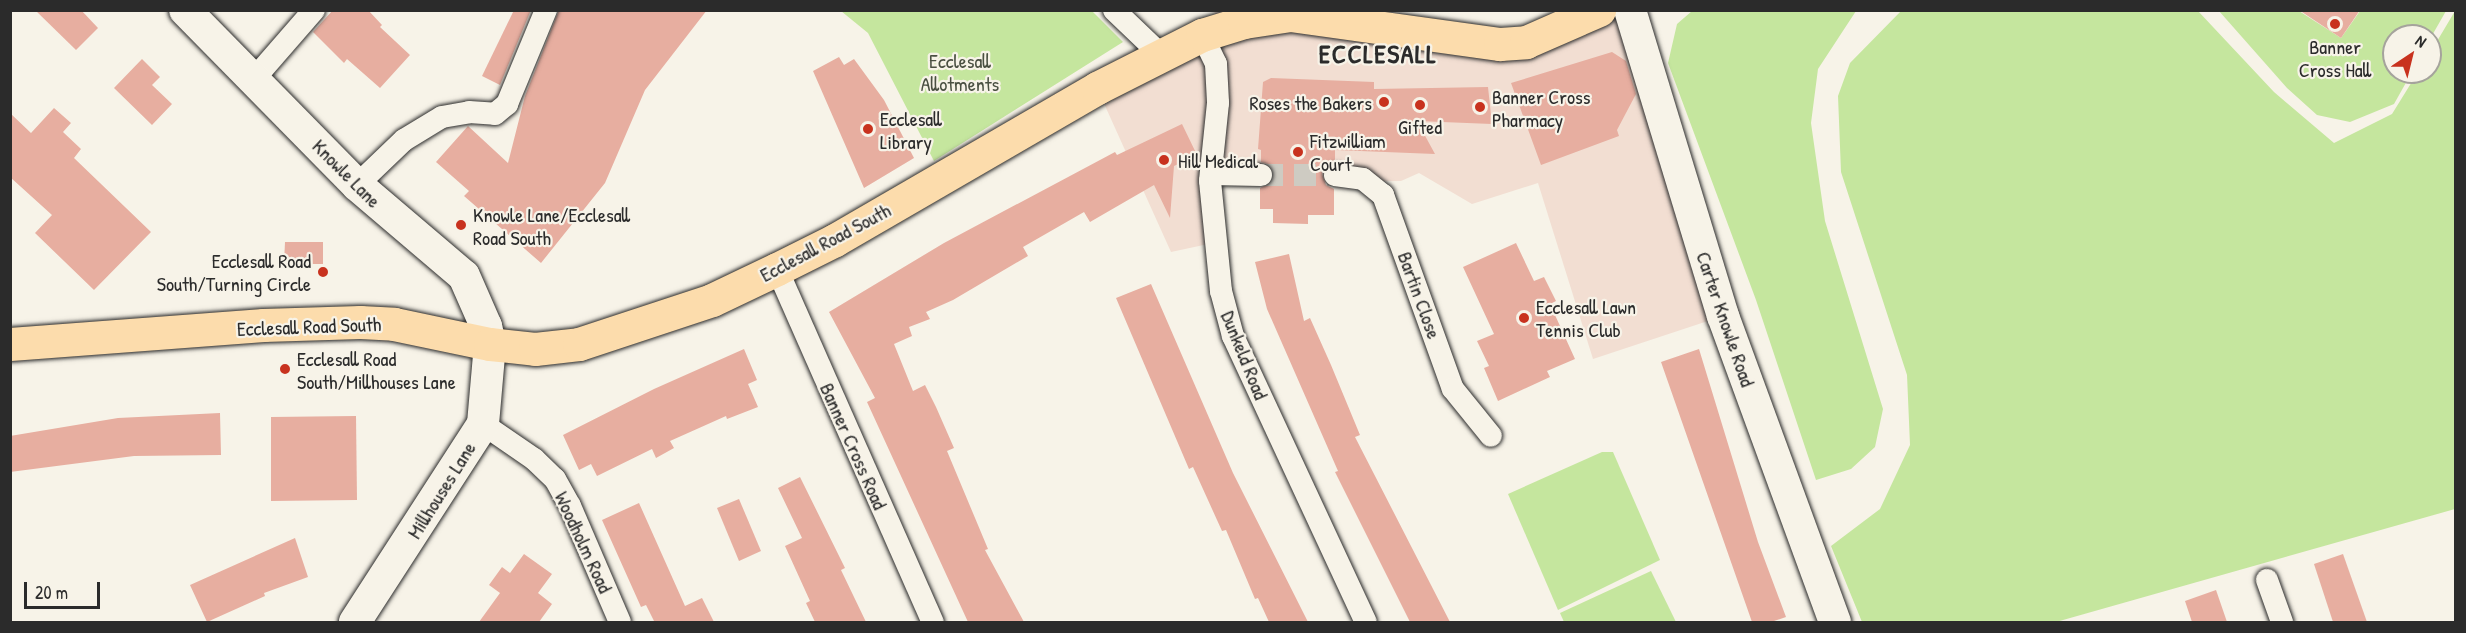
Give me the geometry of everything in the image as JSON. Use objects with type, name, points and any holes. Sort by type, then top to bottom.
[{"type":"main road","name":"Ecclesall Road South","points":[[10,344],[263,325],[368,322],[490,344],[535,349],[579,344],[712,300],[777,269],[835,240],[1160,54],[1203,35],[1244,22],[1290,15],[1500,44],[1526,42],[1599,10]]},
{"type":"street","name":"Knowle Lane","points":[[185,10],[357,185],[464,276],[479,306],[490,344]]},
{"type":"street","points":[[254,79],[314,10]]},
{"type":"street","points":[[357,185],[404,140],[442,117],[470,112],[495,114],[507,104],[546,10]]},
{"type":"street","points":[[1114,10],[1160,54]]},
{"type":"street","name":"Carter Knowle Road","points":[[1630,10],[1723,315],[1836,622]]},
{"type":"street","name":"Dunkeld Road","points":[[1203,35],[1216,64],[1218,103],[1211,174],[1218,269],[1233,336],[1366,622]]},
{"type":"street","points":[[1211,174],[1261,175]]},
{"type":"street","name":"Bartin Close","points":[[1335,175],[1363,179],[1383,195],[1453,389],[1491,436]]},
{"type":"street","name":"Banner Cross Road","points":[[777,269],[933,622]]},
{"type":"street","name":"Millhouses Lane","points":[[355,622],[483,424],[490,344]]},
{"type":"street","name":"Woodholm Road","points":[[483,424],[534,459],[555,479],[570,506],[620,622]]},
{"type":"street","points":[[2267,580],[2282,622]]},
{"type":"shaded area","points":[[1214,11],[1259,11],[1465,41],[1599,11],[1630,11],[1723,316],[1593,359],[1538,183],[1472,204],[1419,173],[1401,181],[1213,184],[1213,243],[1171,252],[1097,88],[1220,29]]},
{"type":"green space","points":[[1902,10],[2198,11],[2274,92],[2334,143],[2392,114],[2411,84],[2442,84],[2442,33],[2455,11],[2455,509],[2056,622],[1862,622],[1831,546],[1880,509],[1910,445],[1907,375],[1841,172],[1838,96],[1850,63]]},
{"type":"green space","name":"Ecclesall Allotments","points":[[841,11],[1092,11],[1123,42],[934,161],[868,33]]},
{"type":"green space","points":[[1692,11],[1856,11],[1818,69],[1811,123],[1825,221],[1883,409],[1875,447],[1851,469],[1816,480],[1756,300],[1668,63],[1677,24]]},
{"type":"green space","points":[[2219,11],[2299,11],[2341,38],[2360,11],[2446,11],[2439,24],[2382,24],[2382,84],[2405,84],[2394,104],[2350,122],[2317,115],[2287,88]]},
{"type":"green space","points":[[1602,452],[1613,452],[1660,560],[1558,610],[1508,494]]},
{"type":"green space","points":[[1651,571],[1676,622],[1564,622],[1560,613]]},
{"type":"building","points":[[35,10],[81,10],[98,28],[76,50]]},
{"type":"building","points":[[333,10],[368,10],[382,25],[380,27],[410,55],[380,88],[347,59],[344,63],[313,32]]},
{"type":"building","points":[[514,10],[531,10],[500,85],[482,76]]},
{"type":"building","points":[[559,10],[707,10],[645,90],[605,183],[541,263],[464,196],[469,191],[436,162],[468,126],[508,163],[525,96]]},
{"type":"building","name":"Banner Cross Hall","points":[[2299,10],[2360,10],[2341,38]]},
{"type":"building","points":[[1612,52],[1626,61],[1636,94],[1617,130],[1619,136],[1541,165],[1511,83]]},
{"type":"building","name":"Ecclesall Library","points":[[839,57],[844,65],[854,59],[884,100],[914,158],[864,188],[813,71]]},
{"type":"building","points":[[142,59],[160,77],[152,85],[172,104],[152,125],[114,88]]},
{"type":"building","name":"Fitzwilliam Court","points":[[1271,78],[1374,82],[1374,89],[1488,87],[1492,124],[1417,121],[1435,154],[1335,150],[1335,162],[1325,166],[1322,174],[1326,185],[1334,189],[1334,215],[1308,215],[1308,224],[1273,223],[1273,209],[1260,209],[1260,188],[1272,182],[1274,175],[1268,164],[1261,162],[1261,150],[1258,149],[1263,82]]},
{"type":"building","points":[[54,108],[71,123],[63,132],[81,149],[74,158],[151,232],[94,290],[35,233],[52,215],[10,177],[10,113],[31,133]]},
{"type":"building","points":[[1182,124],[1197,155],[1174,166],[1170,218],[1154,185],[1090,222],[1084,212],[1023,247],[1028,256],[953,300],[926,312],[930,319],[909,327],[912,336],[894,344],[913,391],[925,385],[936,407],[954,448],[947,451],[988,549],[985,550],[1024,622],[968,622],[867,402],[875,398],[829,312],[944,243],[1115,152],[1117,155]]},
{"type":"building","points":[[285,242],[323,242],[323,264],[284,264]]},
{"type":"building","name":"Ecclesall Lawn Tennis Club","points":[[1516,243],[1534,281],[1544,277],[1556,301],[1550,304],[1575,359],[1547,371],[1550,377],[1498,401],[1484,368],[1489,366],[1477,341],[1494,334],[1463,267]]},
{"type":"building","points":[[1289,254],[1304,321],[1310,318],[1360,435],[1355,437],[1450,622],[1410,622],[1335,472],[1338,471],[1267,309],[1255,262]]},
{"type":"building","points":[[1151,284],[1233,473],[1308,622],[1269,622],[1258,598],[1255,599],[1226,530],[1222,531],[1193,467],[1189,469],[1116,298]]},
{"type":"building","points":[[744,349],[757,380],[748,384],[758,407],[727,419],[726,416],[670,441],[674,448],[656,458],[652,449],[597,476],[591,464],[579,470],[563,435],[654,389]]},
{"type":"building","points":[[1699,349],[1758,542],[1786,617],[1771,622],[1752,622],[1661,362]]},
{"type":"building","points":[[220,413],[221,455],[134,456],[10,472],[10,436],[118,418]]},
{"type":"building","points":[[356,416],[357,500],[271,501],[271,417]]},
{"type":"building","points":[[800,477],[845,568],[841,570],[866,622],[815,622],[806,603],[810,601],[785,546],[802,538],[778,488]]},
{"type":"building","points":[[739,499],[761,551],[739,561],[717,508]]},
{"type":"building","points":[[639,503],[685,606],[702,598],[714,622],[650,622],[654,621],[646,605],[641,607],[602,520]]},
{"type":"building","points":[[295,538],[308,577],[264,593],[265,596],[207,622],[190,585]]},
{"type":"building","points":[[524,554],[552,574],[538,593],[552,604],[539,622],[479,622],[500,593],[489,585],[502,567],[510,573]]},
{"type":"building","points":[[2343,554],[2367,622],[2333,622],[2314,564]]},
{"type":"building","points":[[2216,590],[2227,622],[2192,622],[2185,601]]},
{"type":"tunnel","points":[[1261,175],[1335,175]]},
{"type":"place","name":"Banner Cross Hall","points":[[2335,24]]},
{"type":"place","name":"Roses the Bakers","points":[[1384,102]]},
{"type":"place","name":"Gifted","points":[[1420,105]]},
{"type":"place","name":"Banner Cross Pharmacy","points":[[1480,107]]},
{"type":"place","name":"Ecclesall Library","points":[[868,129]]},
{"type":"place","name":"Fitzwilliam Court","points":[[1298,152]]},
{"type":"place","name":"Hill Medical","points":[[1164,160]]},
{"type":"place","name":"Knowle Lane/Ecclesall Road South","points":[[461,225]]},
{"type":"place","name":"Ecclesall Road South/Turning Circle","points":[[323,272]]},
{"type":"place","name":"Ecclesall Lawn Tennis Club","points":[[1524,318]]},
{"type":"place","name":"Ecclesall Road South/Millhouses Lane","points":[[285,369]]},
{"type":"district","name":"ECCLESALL","points":[[1378,54]]}]
